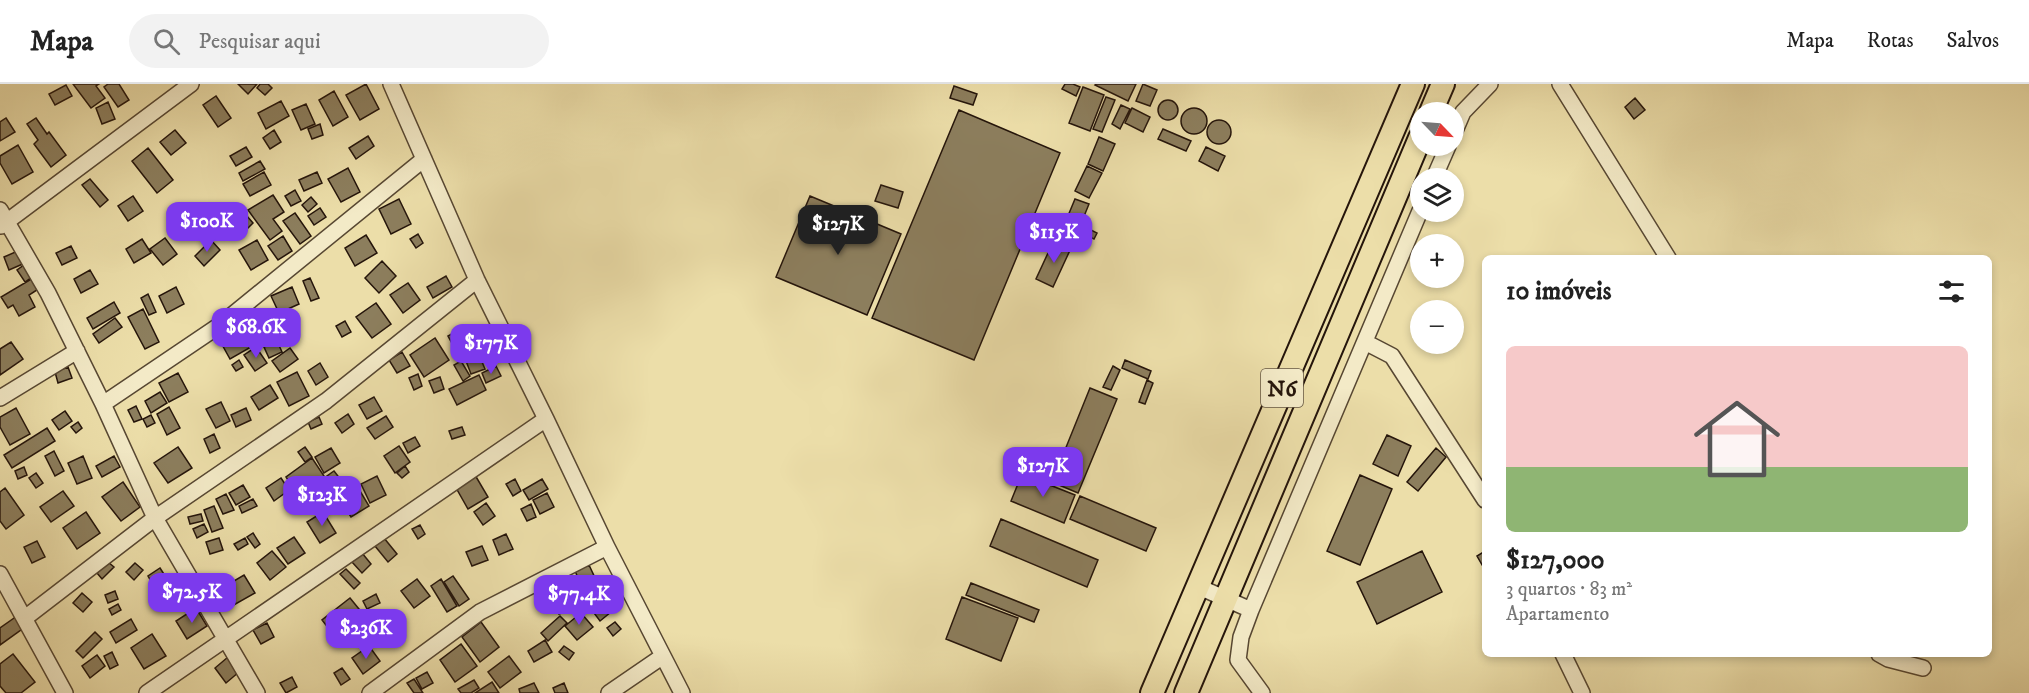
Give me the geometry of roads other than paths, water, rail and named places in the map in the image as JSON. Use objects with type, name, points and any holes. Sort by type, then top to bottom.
[{"type":"highway","name":"N6","points":[[1152,693],[1413,84]]},
{"type":"highway","points":[[1435,102],[1443,84]]},
{"type":"highway","name":"N6","points":[[1186,693],[1412,156]]},
{"type":"street","points":[[191,84],[2,219],[48,293],[103,404],[155,518],[257,693]]},
{"type":"street","points":[[391,84],[477,280],[607,547],[682,693]]},
{"type":"street","points":[[1464,110],[1490,84]]},
{"type":"street","points":[[1560,84],[1666,255]]},
{"type":"street","points":[[103,404],[220,325],[424,159]]},
{"type":"street","points":[[1262,693],[1238,660],[1241,636],[1415,222]]},
{"type":"street","points":[[25,618],[155,518],[326,401],[477,280]]},
{"type":"street","points":[[1365,342],[1392,356],[1482,495]]},
{"type":"street","points":[[0,398],[77,351]]},
{"type":"street","points":[[147,693],[546,419]]},
{"type":"street","points":[[370,693],[480,612],[607,547]]},
{"type":"street","points":[[0,573],[64,693]]},
{"type":"street","points":[[1197,586],[1251,610]]},
{"type":"street","points":[[609,693],[663,656]]},
{"type":"street","points":[[1564,657],[1582,693]]},
{"type":"street","points":[[1885,657],[1923,668]]}]
